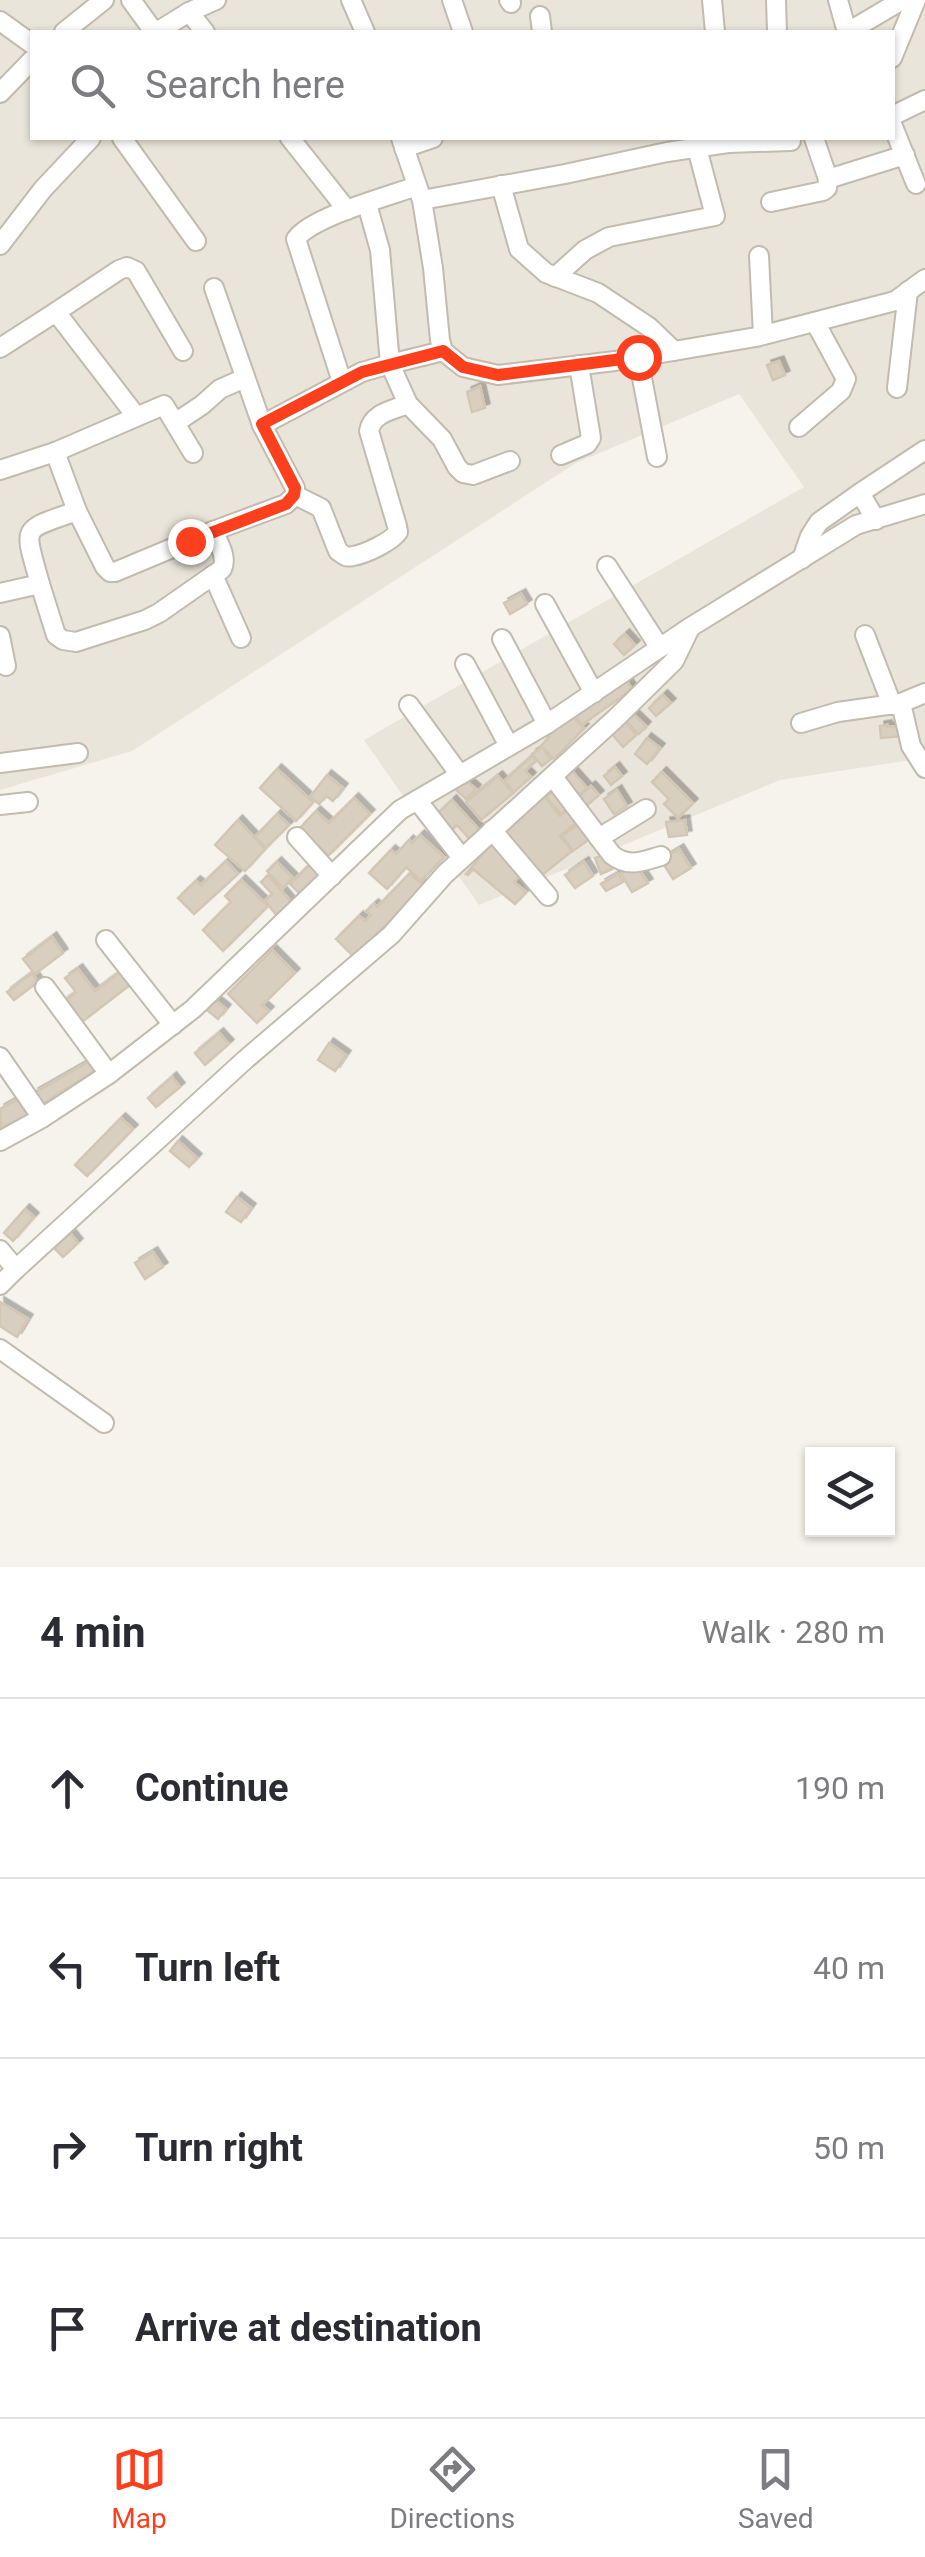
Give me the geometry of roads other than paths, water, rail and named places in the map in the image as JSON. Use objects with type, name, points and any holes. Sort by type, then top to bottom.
[{"type":"street","points":[[66,30],[104,0]]},
{"type":"street","points":[[132,0],[152,29],[160,30],[216,0]]},
{"type":"street","points":[[351,0],[364,30]]},
{"type":"street","points":[[452,0],[462,30]]},
{"type":"street","points":[[712,0],[715,30]]},
{"type":"street","points":[[776,0],[778,30]]},
{"type":"street","points":[[838,0],[847,30]]},
{"type":"street","points":[[851,30],[902,0]]},
{"type":"street","points":[[895,51],[916,0]]},
{"type":"street","points":[[190,12],[203,30]]},
{"type":"street","points":[[0,21],[30,43]]},
{"type":"street","points":[[0,94],[30,62]]},
{"type":"street","points":[[895,115],[925,100]]},
{"type":"street","points":[[895,131],[916,184]]},
{"type":"street","points":[[0,245],[43,189],[89,140]]},
{"type":"street","points":[[123,140],[196,241]]},
{"type":"street","points":[[292,140],[347,210]]},
{"type":"street","points":[[342,382],[296,239],[301,232],[347,210],[420,193],[500,186],[696,148],[775,140]]},
{"type":"street","points":[[771,202],[823,191],[829,183],[815,140]]},
{"type":"street","points":[[402,143],[420,193],[443,351],[463,367],[498,375],[763,336],[895,301],[919,285]]},
{"type":"street","points":[[555,278],[586,250],[609,237],[715,216],[696,148]]},
{"type":"street","points":[[828,179],[905,155]]},
{"type":"street","points":[[500,186],[519,249],[546,273],[598,294],[649,327],[674,351]]},
{"type":"street","points":[[367,204],[380,250],[390,364],[408,404],[442,439],[463,473],[472,475],[510,461]]},
{"type":"street","points":[[759,256],[763,336]]},
{"type":"street","points":[[0,324],[6,344],[128,267],[136,271],[184,351]]},
{"type":"street","points":[[896,388],[919,285]]},
{"type":"street","points":[[55,452],[77,511],[110,572],[286,504],[295,488],[262,424],[214,288]]},
{"type":"street","points":[[56,312],[136,416]]},
{"type":"street","points":[[799,427],[842,391],[846,380],[815,322]]},
{"type":"street","points":[[262,424],[362,372],[443,351]]},
{"type":"street","points":[[638,357],[656,458]]},
{"type":"street","points":[[561,456],[587,444],[591,438],[579,365]]},
{"type":"street","points":[[175,423],[220,388],[245,378]]},
{"type":"street","points":[[294,495],[320,508],[338,551],[347,557],[392,540],[397,526],[369,430],[378,416],[408,404]]},
{"type":"street","points":[[0,470],[55,452],[164,405],[194,453]]},
{"type":"street","points":[[802,559],[819,522],[925,450]]},
{"type":"street","points":[[860,493],[876,520]]},
{"type":"street","points":[[0,1140],[109,1074],[193,1009],[400,810],[547,724],[690,628],[856,525],[925,504]]},
{"type":"street","points":[[77,511],[34,526],[28,540],[56,635],[76,642],[159,613],[222,568],[225,563],[213,531]]},
{"type":"street","points":[[607,566],[660,648]]},
{"type":"street","points":[[213,575],[241,638]]},
{"type":"street","points":[[0,593],[40,584]]},
{"type":"street","points":[[546,604],[594,693]]},
{"type":"street","points":[[0,1285],[246,1060],[391,935],[462,858],[674,661],[690,628]]},
{"type":"street","points":[[865,635],[897,704],[911,746],[925,768]]},
{"type":"street","points":[[0,636],[6,666]]},
{"type":"street","points":[[502,639],[547,724]]},
{"type":"street","points":[[466,664],[509,746]]},
{"type":"street","points":[[801,723],[838,712],[897,704],[925,693]]},
{"type":"street","points":[[409,705],[460,775]]},
{"type":"street","points":[[0,764],[78,754]]},
{"type":"street","points":[[553,777],[612,855],[626,864],[661,856]]},
{"type":"street","points":[[417,800],[462,858]]},
{"type":"street","points":[[0,805],[28,802]]},
{"type":"street","points":[[599,838],[646,808]]},
{"type":"street","points":[[492,830],[548,896]]},
{"type":"street","points":[[297,837],[332,876]]},
{"type":"street","points":[[106,940],[172,1025]]},
{"type":"street","points":[[45,987],[109,1074]]},
{"type":"street","points":[[0,1057],[42,1118]]},
{"type":"street","points":[[0,1250],[16,1268]]},
{"type":"street","points":[[0,1349],[104,1423]]}]
